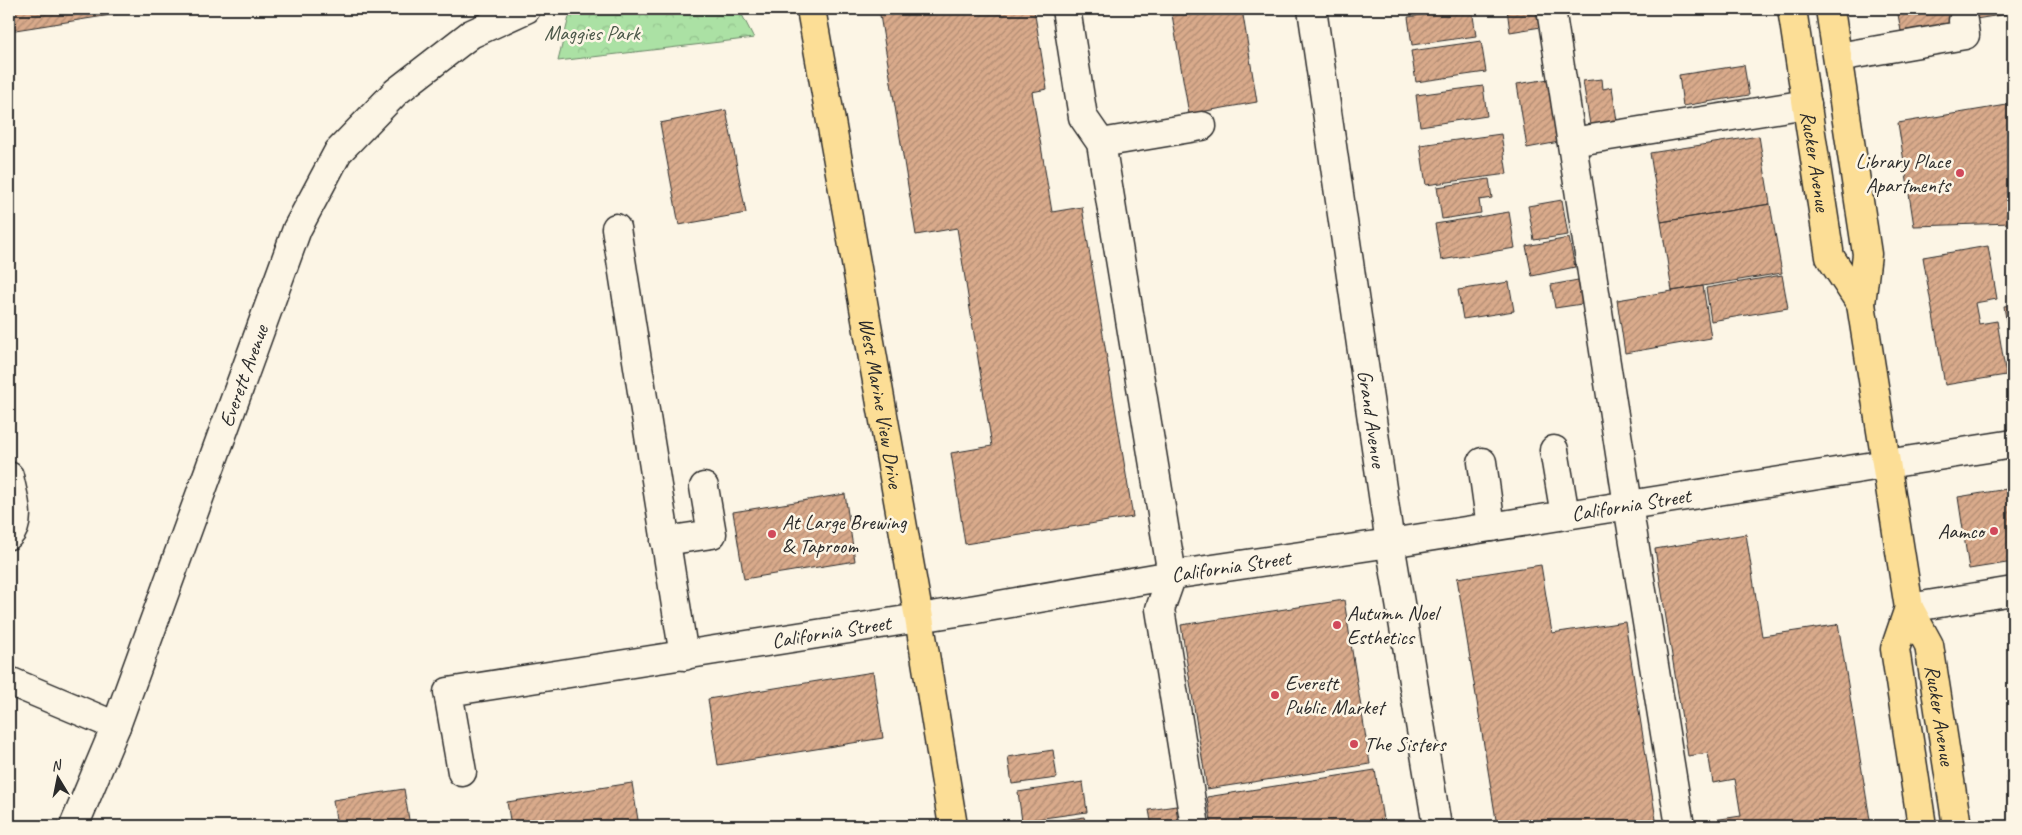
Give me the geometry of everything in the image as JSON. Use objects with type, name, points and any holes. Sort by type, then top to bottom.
[{"type":"main road","name":"West Marine View Drive","points":[[811,9],[919,618],[953,826]]},
{"type":"main road","name":"Rucker Avenue","points":[[1792,9],[1830,257],[1861,304]]},
{"type":"main road","name":"Rucker Avenue","points":[[1830,9],[1866,254],[1861,304],[1909,608],[1929,646],[1957,826]]},
{"type":"main road","name":"Rucker Avenue","points":[[1909,608],[1895,650],[1922,826]]},
{"type":"street","name":"Everett Avenue","points":[[74,826],[116,726],[297,229],[338,152],[396,92],[471,34],[526,9]]},
{"type":"street","points":[[1066,9],[1083,117],[1101,143],[1172,575],[1160,609],[1196,826]]},
{"type":"street","name":"Grand Avenue","points":[[1312,9],[1390,543],[1437,826]]},
{"type":"street","points":[[1552,9],[1628,505],[1680,826]]},
{"type":"street","points":[[1838,57],[1965,35],[1963,21]]},
{"type":"street","points":[[1572,142],[1807,104]]},
{"type":"street","points":[[1101,143],[1202,126]]},
{"type":"street","points":[[616,228],[684,656]]},
{"type":"street","name":"California Street","points":[[462,772],[448,692],[684,656],[1172,575],[1390,543],[2013,444]]},
{"type":"street","points":[[1554,450],[1565,515]]},
{"type":"street","points":[[1482,462],[1491,527]]},
{"type":"street","points":[[9,476],[16,512],[14,530],[9,535]]},
{"type":"street","points":[[666,542],[712,534],[704,487]]},
{"type":"street","points":[[1909,608],[2013,591]]},
{"type":"street","points":[[9,681],[116,726]]},
{"type":"green space","name":"Maggies Park","points":[[586,9],[739,9],[754,38],[558,61],[569,17]]},
{"type":"building","points":[[9,9],[149,9],[9,31]]},
{"type":"building","points":[[879,9],[1034,9],[1047,89],[1032,92],[1052,212],[1082,207],[1133,517],[965,544],[951,453],[992,446],[957,228],[916,235]]},
{"type":"building","points":[[1171,9],[1242,9],[1257,102],[1189,114]]},
{"type":"building","points":[[1403,9],[1434,9],[1404,14]]},
{"type":"building","points":[[1459,9],[1472,9],[1476,36],[1412,45],[1408,17]]},
{"type":"building","points":[[1507,9],[1538,9],[1541,27],[1510,32]]},
{"type":"building","points":[[1897,9],[2013,9],[2013,13],[1901,31]]},
{"type":"building","points":[[1481,41],[1486,72],[1416,82],[1411,51]]},
{"type":"building","points":[[1744,65],[1749,95],[1683,106],[1679,75]]},
{"type":"building","points":[[1549,79],[1559,142],[1527,148],[1517,84]]},
{"type":"building","points":[[1602,79],[1603,89],[1612,87],[1617,121],[1590,125],[1583,81]]},
{"type":"building","points":[[1483,86],[1487,116],[1420,126],[1416,95]]},
{"type":"building","name":"Library Place Apartments","points":[[2013,104],[2013,223],[1914,226],[1898,123]]},
{"type":"building","points":[[726,110],[746,213],[679,225],[660,123]]},
{"type":"building","points":[[1501,134],[1507,174],[1426,185],[1420,145]]},
{"type":"building","points":[[1759,136],[1770,204],[1661,222],[1650,153]]},
{"type":"building","points":[[1489,179],[1492,198],[1479,200],[1481,213],[1442,219],[1437,187]]},
{"type":"building","points":[[1562,200],[1568,235],[1534,240],[1528,206]]},
{"type":"building","points":[[1770,204],[1782,273],[1672,291],[1661,222]]},
{"type":"building","points":[[1509,212],[1515,248],[1441,260],[1435,224]]},
{"type":"building","points":[[1569,238],[1575,267],[1532,276],[1526,246]]},
{"type":"building","points":[[1988,246],[1997,299],[1975,303],[1979,324],[1997,321],[2006,375],[1945,385],[1923,257]]},
{"type":"building","points":[[1782,275],[1788,308],[1711,321],[1706,288]]},
{"type":"building","points":[[1578,280],[1582,304],[1555,308],[1551,285]]},
{"type":"building","points":[[1509,282],[1514,311],[1463,319],[1458,290]]},
{"type":"building","points":[[1703,286],[1711,338],[1625,353],[1617,300]]},
{"type":"building","points":[[2013,305],[2013,365],[2004,306]]},
{"type":"building","points":[[2013,488],[2013,562],[1969,569],[1958,497]]},
{"type":"building","points":[[845,494],[855,561],[744,579],[733,512]]},
{"type":"building","points":[[1746,534],[1762,636],[1836,625],[1838,623],[1871,826],[1700,826],[1700,822],[1741,816],[1735,779],[1713,783],[1708,753],[1688,756],[1655,549]]},
{"type":"building","points":[[1541,565],[1552,633],[1625,622],[1657,826],[1497,826],[1457,578]]},
{"type":"building","name":"Everett Public Market","points":[[1344,600],[1370,764],[1207,789],[1181,625]]},
{"type":"building","points":[[873,672],[883,738],[718,765],[708,699]]},
{"type":"building","points":[[1053,750],[1057,778],[1012,784],[1008,757]]},
{"type":"building","points":[[1375,770],[1384,826],[1212,826],[1207,797]]},
{"type":"building","points":[[2013,774],[2013,825],[2006,776]]},
{"type":"building","points":[[1083,782],[1087,812],[1022,821],[1018,792]]},
{"type":"building","points":[[632,783],[639,826],[511,826],[507,802]]},
{"type":"building","points":[[404,789],[410,826],[337,826],[333,800]]},
{"type":"building","points":[[1176,806],[1178,822],[1152,826],[1149,810]]},
{"type":"building","points":[[1084,817],[1086,826],[1024,826]]},
{"type":"place","name":"Library Place Apartments","points":[[1960,173]]},
{"type":"place","name":"Aamco","points":[[1994,531]]},
{"type":"place","name":"At Large Brewing & Taproom","points":[[772,534]]},
{"type":"place","name":"Autumn Noel Esthetics","points":[[1337,625]]},
{"type":"place","name":"Everett Public Market","points":[[1275,695]]},
{"type":"place","name":"The Sisters","points":[[1354,744]]}]
